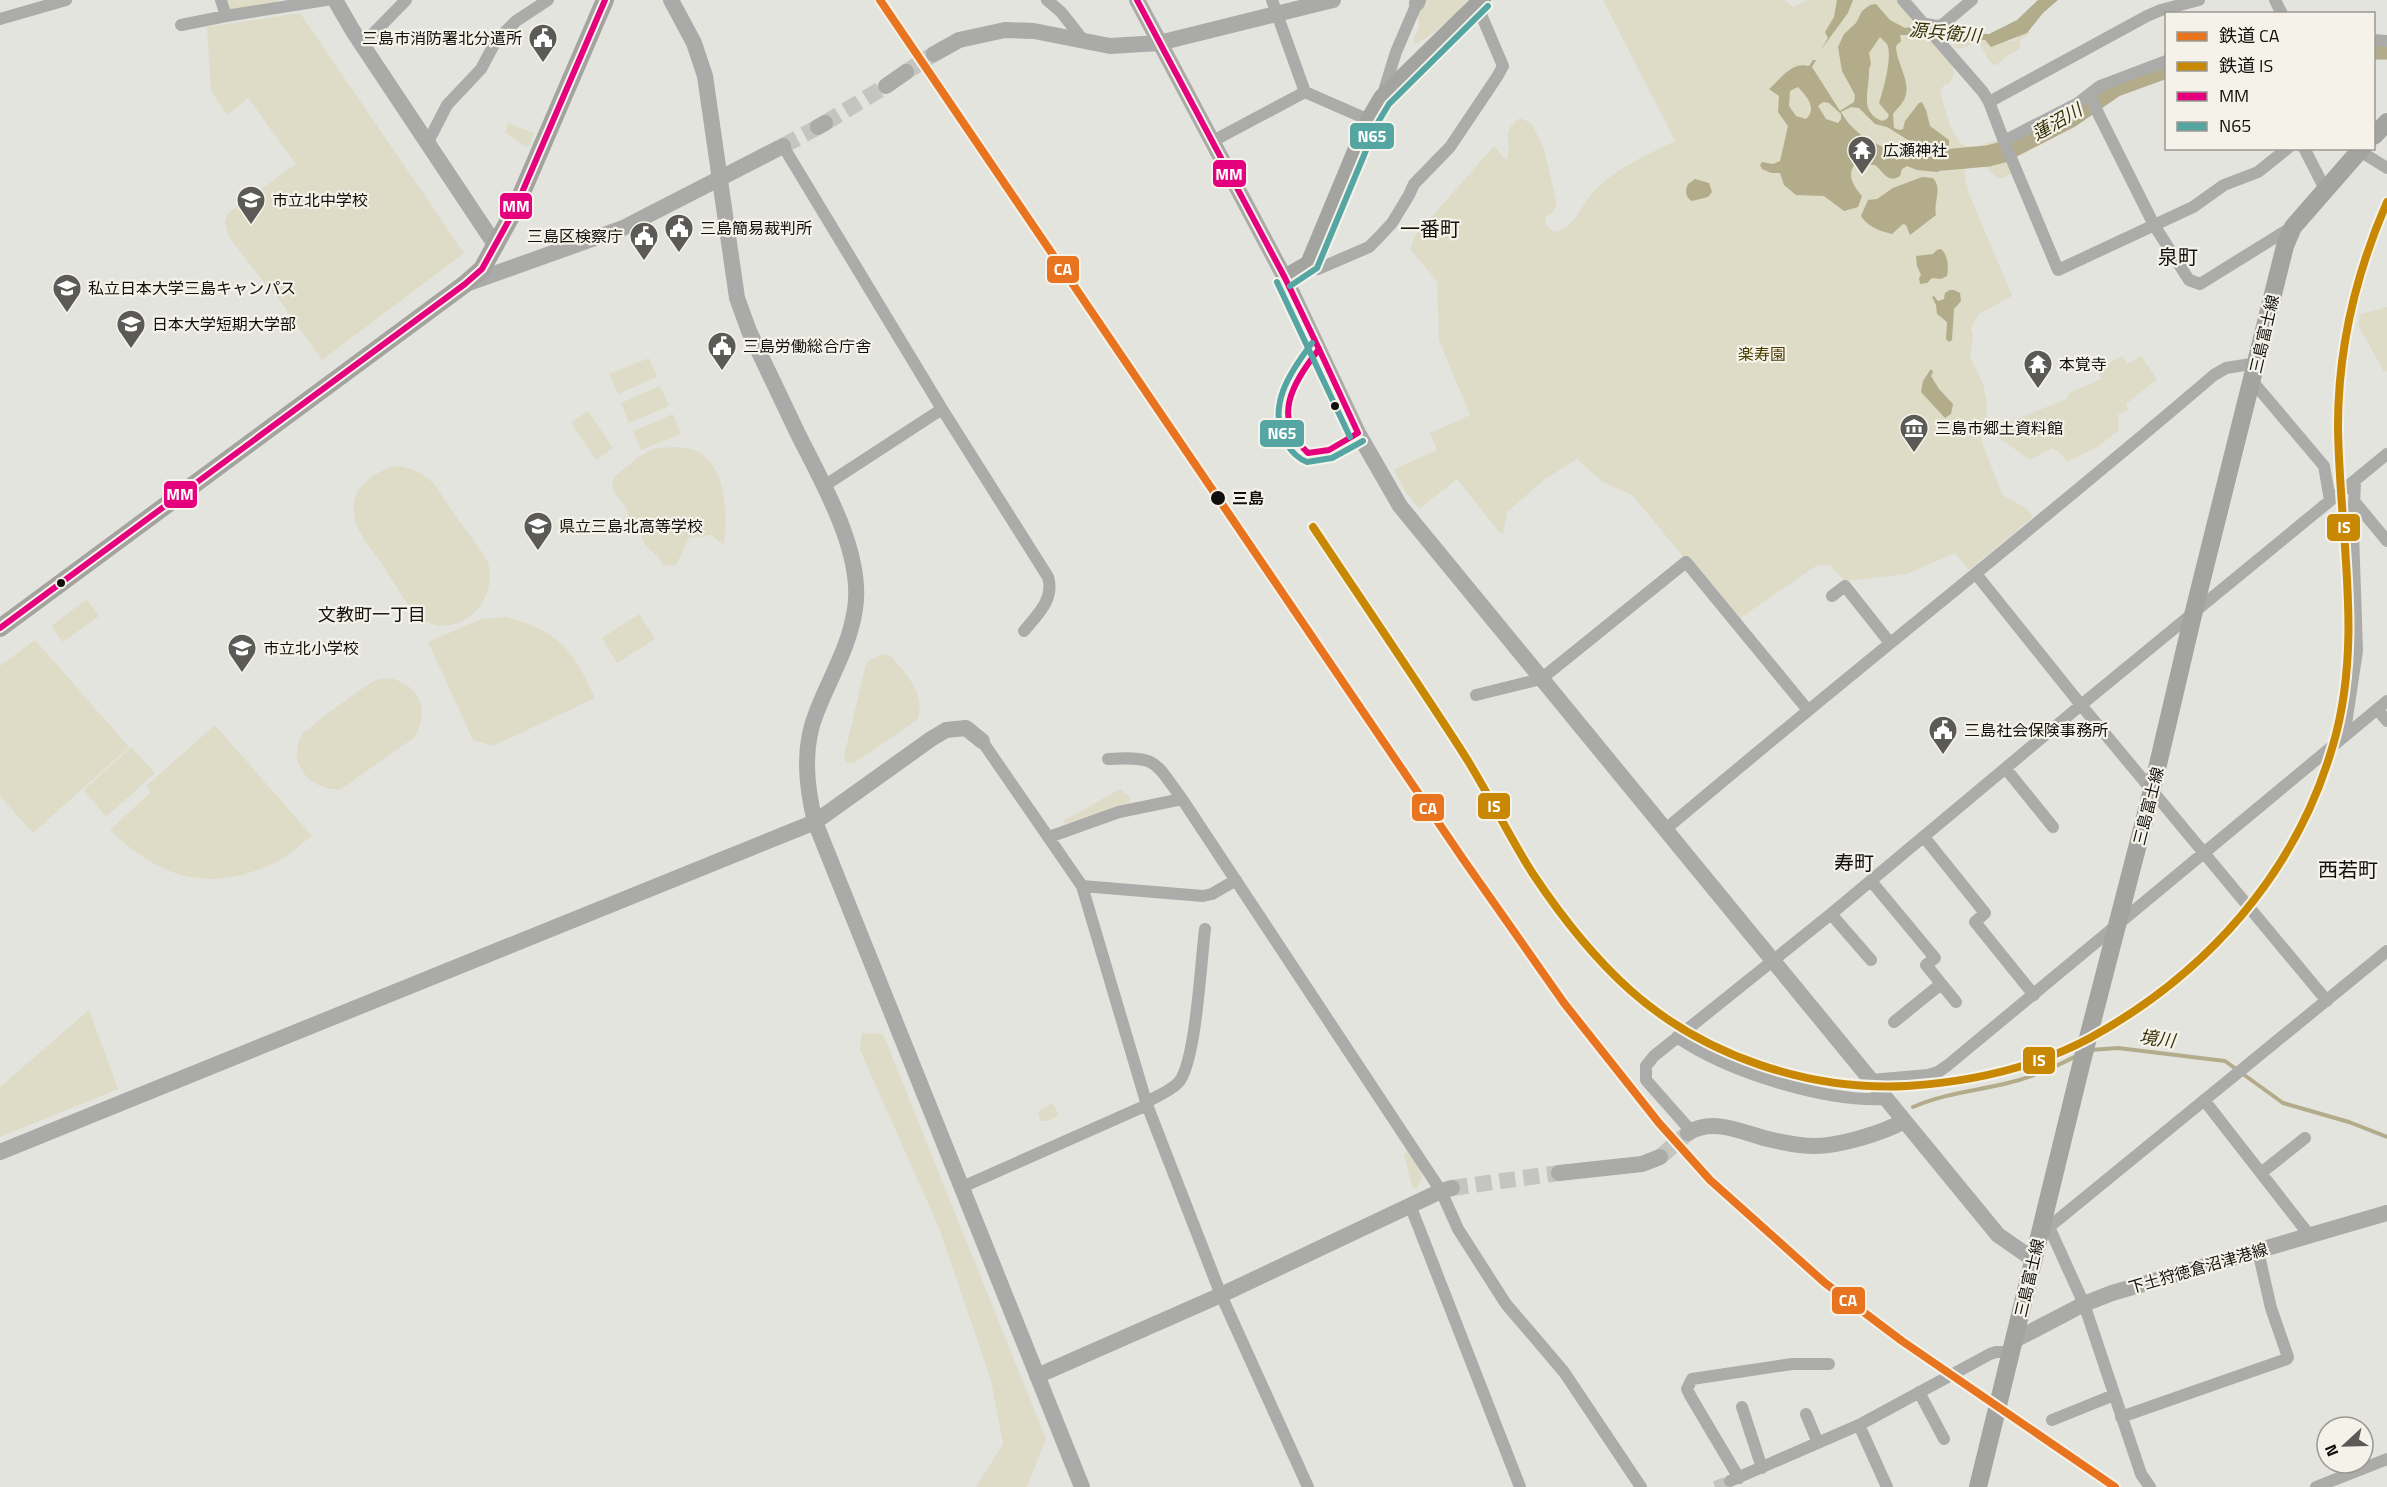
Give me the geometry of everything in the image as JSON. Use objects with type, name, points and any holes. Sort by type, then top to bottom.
[{"type":"main road","points":[[0,628],[465,284],[482,269],[514,211],[605,0]]},
{"type":"main road","points":[[1285,278],[1310,264],[1369,120],[1382,98],[1479,3]]},
{"type":"main road","points":[[2375,134],[2387,122]]},
{"type":"main road","name":"三島富士線","points":[[1978,1487],[2034,1260],[2045,1227],[2084,1054],[2152,790],[2193,615],[2286,246],[2293,227],[2358,150]]},
{"type":"street","points":[[0,19],[66,0]]},
{"type":"street","points":[[221,0],[226,15]]},
{"type":"street","points":[[181,25],[226,15],[326,0]]},
{"type":"street","points":[[336,0],[362,45],[496,246]]},
{"type":"street","points":[[362,45],[406,0]]},
{"type":"street","points":[[428,142],[447,105],[481,69],[496,40],[516,21],[548,0]]},
{"type":"street","points":[[671,0],[694,44],[705,76],[737,298],[749,331],[842,526],[854,567],[855,607],[842,658],[816,712],[810,734],[806,764],[807,792],[815,822],[1037,1376],[1078,1486]]},
{"type":"street","points":[[1047,0],[1061,12],[1083,40]]},
{"type":"street","points":[[1061,12],[1068,0]]},
{"type":"street","points":[[1137,0],[1285,278],[1358,433],[1400,506],[1541,680],[1667,828],[1998,1235],[2034,1260]]},
{"type":"street","points":[[934,54],[959,40],[1005,30],[1034,32],[1110,46],[1159,43],[1276,7],[1333,0]]},
{"type":"street","points":[[1903,0],[1989,102],[2058,270],[2193,207],[2230,183],[2258,172],[2286,150]]},
{"type":"street","points":[[1924,24],[1942,25],[1972,0]]},
{"type":"street","points":[[1989,102],[2141,18],[2199,0]]},
{"type":"street","points":[[1382,98],[1396,52],[1417,1]]},
{"type":"street","points":[[1310,264],[1318,269],[1369,248],[1392,223],[1414,184],[1450,147],[1497,77],[1503,66],[1479,3]]},
{"type":"street","points":[[1276,7],[1305,92],[1369,120]]},
{"type":"street","points":[[2006,147],[2078,103],[2092,99],[2116,79],[2165,61]]},
{"type":"street","points":[[886,86],[906,72]]},
{"type":"street","points":[[1211,142],[1305,92]]},
{"type":"street","points":[[2092,99],[2154,225],[2189,280],[2200,284],[2293,227]]},
{"type":"street","points":[[465,284],[623,228],[783,146],[942,409],[1048,577],[1051,586],[1050,595],[1040,613],[1024,631]]},
{"type":"street","points":[[2305,150],[2325,189]]},
{"type":"street","points":[[2358,150],[2387,168]]},
{"type":"street","points":[[1667,828],[1807,709],[1976,574],[2214,375],[2226,369],[2257,363]]},
{"type":"street","points":[[2253,382],[2324,466],[2330,500]]},
{"type":"street","points":[[824,486],[942,409]]},
{"type":"street","points":[[1904,1121],[1865,1136],[1814,1146],[1785,1143],[1737,1129],[1714,1126],[1689,1132],[1646,1080],[1646,1066],[1654,1056],[1677,1037],[1832,914],[2081,705],[2387,454]]},
{"type":"street","points":[[2344,737],[2356,651],[2355,481]]},
{"type":"street","points":[[2354,501],[2387,541]]},
{"type":"street","points":[[1476,695],[1541,680],[1686,562],[1807,709]]},
{"type":"street","points":[[1976,574],[2081,705],[2327,1001]]},
{"type":"street","points":[[1832,596],[1845,586],[1890,643]]},
{"type":"street","points":[[1871,1080],[1909,1078],[1938,1072],[2118,926],[2382,705],[2387,721]]},
{"type":"street","points":[[0,1152],[815,822],[931,739],[946,730],[966,728],[982,741],[1083,886],[1147,1104],[1221,1295],[1308,1487]]},
{"type":"street","points":[[1108,759],[1130,757],[1149,760],[1158,767],[1182,799],[1447,1189],[1458,1229],[1506,1304],[1564,1372],[1641,1487]]},
{"type":"street","points":[[2006,769],[2053,827]]},
{"type":"street","points":[[1049,837],[1119,812],[1182,799]]},
{"type":"street","points":[[1924,837],[1985,913],[1976,922],[2034,995]]},
{"type":"street","points":[[1083,886],[1203,896],[1212,894],[1236,880]]},
{"type":"street","points":[[1870,881],[1935,958],[1926,965],[1956,1002]]},
{"type":"street","points":[[1832,914],[1870,960]]},
{"type":"street","points":[[960,1188],[1147,1104],[1178,1084],[1185,1072],[1197,1004],[1205,929]]},
{"type":"street","points":[[2150,1487],[2140,1474],[2084,1304],[2045,1227],[2387,951]]},
{"type":"street","points":[[1894,1022],[1941,984]]},
{"type":"street","points":[[1677,1037],[1695,1049],[1747,1072],[1789,1085],[1870,1100],[1886,1099]]},
{"type":"street","points":[[2204,1100],[2310,1236]]},
{"type":"street","points":[[2261,1173],[2305,1138]]},
{"type":"street","points":[[1559,1173],[1642,1164],[1660,1157]]},
{"type":"street","points":[[1037,1376],[1221,1295],[1447,1189]]},
{"type":"street","points":[[1410,1205],[1520,1487]]},
{"type":"street","name":"下土狩徳倉沼津港線","points":[[2013,1346],[2084,1304],[2121,1290],[2387,1214]]},
{"type":"street","points":[[2121,1417],[2287,1359],[2271,1308],[2258,1251]]},
{"type":"street","points":[[1829,1364],[1792,1364],[1692,1379],[1687,1389],[1690,1397],[1734,1479],[1859,1425],[1990,1354],[2013,1346]]},
{"type":"street","points":[[1920,1392],[1944,1439]]},
{"type":"street","points":[[2052,1420],[2114,1395]]},
{"type":"street","points":[[1742,1407],[1762,1468]]},
{"type":"street","points":[[1806,1414],[1818,1443]]},
{"type":"street","points":[[1859,1425],[1887,1487]]},
{"type":"street","points":[[2316,1487],[2387,1459]]},
{"type":"green space","points":[[229,0],[278,0],[278,3],[230,10]]},
{"type":"green space","points":[[1423,0],[1467,0],[1444,25],[1416,44],[1413,40],[1419,27],[1418,12]]},
{"type":"green space","name":"楽寿園","points":[[1603,0],[1784,0],[1794,7],[1807,0],[1900,0],[1912,20],[1952,65],[1954,72],[1950,83],[1944,85],[1940,92],[1955,134],[1964,146],[1977,146],[1998,140],[2004,158],[2012,169],[2011,174],[2003,178],[1997,178],[1979,164],[1964,170],[1968,191],[2012,296],[1979,314],[1971,328],[1973,337],[1970,356],[1983,384],[1987,401],[1986,431],[1982,432],[1979,429],[2002,494],[2027,510],[2033,517],[1969,570],[1955,553],[1907,574],[1845,581],[1830,565],[1820,566],[1819,564],[1737,621],[1632,495],[1604,483],[1577,459],[1545,479],[1507,512],[1503,533],[1500,533],[1457,479],[1419,509],[1405,491],[1394,469],[1437,450],[1430,433],[1470,415],[1439,340],[1437,281],[1410,249],[1414,237],[1494,146],[1505,159],[1507,158],[1508,132],[1520,118],[1531,123],[1544,148],[1557,205],[1553,212],[1545,217],[1545,224],[1554,232],[1567,226],[1590,195],[1612,175],[1632,162],[1675,141]]},
{"type":"green space","points":[[300,13],[464,253],[322,360],[276,295],[229,237],[225,222],[228,213],[296,164],[248,98],[227,115],[211,91],[207,27]]},
{"type":"green space","points":[[2026,29],[2030,32],[2021,40],[2019,50],[2011,53],[1995,66],[1976,42],[1961,49],[1954,48],[1953,43],[1956,40],[2013,41]]},
{"type":"green space","points":[[508,123],[534,133],[528,148],[505,133]]},
{"type":"green space","points":[[2387,307],[2387,371],[2384,372],[2358,325],[2360,314]]},
{"type":"green space","points":[[2122,356],[2127,364],[2141,356],[2157,379],[2126,404],[2128,409],[2118,415],[2119,430],[2099,446],[2067,462],[2059,452],[2052,448],[2030,460],[1998,437],[1995,428],[2066,399],[2069,393],[2101,379],[2097,370]]},
{"type":"green space","points":[[649,358],[657,377],[618,394],[609,374]]},
{"type":"green space","points":[[660,386],[669,406],[629,423],[621,403]]},
{"type":"green space","points":[[588,411],[613,448],[596,460],[571,423]]},
{"type":"green space","points":[[673,414],[681,434],[641,450],[633,431]]},
{"type":"green space","points":[[678,447],[700,453],[716,472],[724,495],[724,545],[711,535],[689,538],[676,565],[663,566],[660,559],[645,545],[639,531],[629,523],[628,511],[612,488],[614,477],[638,457],[655,448]]},
{"type":"green space","points":[[396,466],[416,471],[434,484],[487,560],[490,583],[481,605],[464,620],[454,625],[433,624],[410,608],[357,526],[354,504],[361,487],[376,474]]},
{"type":"green space","points":[[87,599],[99,616],[63,642],[51,626]]},
{"type":"green space","points":[[639,614],[655,639],[617,663],[602,638]]},
{"type":"green space","points":[[504,617],[537,628],[561,644],[571,654],[595,698],[493,746],[473,740],[428,642],[482,619]]},
{"type":"green space","points":[[35,640],[129,747],[33,833],[0,796],[0,666]]},
{"type":"green space","points":[[883,654],[891,656],[913,685],[919,701],[917,720],[854,763],[846,762],[844,756],[866,664]]},
{"type":"green space","points":[[390,678],[409,687],[419,700],[421,718],[415,737],[341,789],[330,789],[311,781],[304,774],[297,756],[302,735],[370,683]]},
{"type":"green space","points":[[215,725],[312,836],[278,861],[254,871],[231,877],[209,879],[188,877],[149,861],[110,830],[151,792],[146,786]]},
{"type":"green space","points":[[131,747],[155,773],[106,817],[84,790]]},
{"type":"green space","points":[[1120,789],[1129,796],[1130,804],[1127,806],[1084,820],[1063,823],[1065,820]]},
{"type":"green space","points":[[89,1010],[118,1089],[0,1137],[0,1087]]},
{"type":"green space","points":[[862,1033],[883,1034],[1046,1439],[1027,1487],[976,1487],[1003,1444],[991,1380],[939,1228],[860,1050]]},
{"type":"green space","points":[[1051,1104],[1054,1105],[1059,1115],[1048,1121],[1040,1121],[1038,1112]]},
{"type":"green space","points":[[1406,1152],[1420,1169],[1421,1179],[1416,1188],[1412,1187],[1404,1155]]},
{"type":"water","points":[[1837,0],[1853,0],[1848,13],[1820,51],[1828,38],[1825,32],[1834,17]]},
{"type":"water","name":"源兵衛川","points":[[2038,0],[2058,0],[2043,13],[2027,33],[1991,47],[1985,40],[1961,41],[1920,35],[1900,35],[1901,41],[1896,46],[1907,89],[1902,103],[1893,114],[1894,128],[1903,129],[1905,121],[1922,102],[1930,126],[1949,140],[1949,146],[1923,145],[1908,140],[1887,127],[1875,124],[1859,108],[1851,107],[1841,112],[1850,125],[1875,143],[1889,149],[1921,156],[1951,157],[1951,167],[1937,172],[1917,170],[1907,166],[1902,169],[1900,176],[1888,178],[1875,165],[1855,164],[1851,177],[1862,196],[1858,207],[1844,211],[1824,196],[1796,195],[1784,185],[1780,173],[1771,173],[1762,169],[1760,165],[1762,162],[1773,164],[1780,161],[1788,126],[1778,112],[1779,96],[1769,89],[1786,72],[1797,66],[1809,66],[1813,60],[1816,60],[1812,67],[1840,111],[1854,102],[1855,95],[1842,71],[1838,47],[1844,34],[1856,23],[1862,11],[1870,5],[1876,4],[1890,20],[1905,28],[1918,26],[1961,33],[1989,34],[2017,20]],"holes":[[[1880,37],[1889,49],[1887,74],[1879,103],[1889,115],[1882,121],[1870,112],[1867,100],[1871,64],[1869,53]],[[1798,87],[1807,98],[1811,111],[1806,119],[1796,116],[1789,106],[1790,91]],[[1823,102],[1829,103],[1841,114],[1841,119],[1838,123],[1826,119],[1818,106]]]},
{"type":"water","points":[[1922,177],[1933,178],[1936,182],[1938,191],[1936,215],[1910,235],[1906,225],[1903,224],[1892,234],[1871,226],[1861,216],[1868,200],[1877,199],[1893,188]]},
{"type":"water","points":[[1695,179],[1709,183],[1712,192],[1708,197],[1692,201],[1686,194],[1688,184]]},
{"type":"water","points":[[1941,249],[1947,258],[1947,276],[1941,279],[1932,278],[1927,283],[1920,284],[1921,275],[1916,256],[1933,254]]},
{"type":"water","points":[[1950,290],[1960,293],[1961,301],[1954,309],[1952,340],[1949,342],[1946,339],[1947,322],[1937,314],[1932,297],[1934,296],[1938,301],[1944,299],[1945,293]]},
{"type":"water","points":[[1931,369],[1933,372],[1931,376],[1939,389],[1953,404],[1951,414],[1945,418],[1921,392],[1923,381]]},
{"type":"waterway","name":"蓮沼川","points":[[2375,49],[2387,49]]},
{"type":"waterway","name":"蓮沼川","points":[[1943,160],[1988,156],[2003,152],[2069,118],[2114,87],[2165,68]]},
{"type":"waterway","name":"境川","points":[[2090,1050],[2118,1048],[2225,1061],[2283,1103],[2349,1122],[2387,1137]]},
{"type":"waterway","name":"境川","points":[[1913,1107],[1947,1096],[2023,1079],[2078,1055]]},
{"type":"tunnel","points":[[906,72],[934,54]]},
{"type":"tunnel","points":[[825,123],[886,86]]},
{"type":"tunnel","points":[[783,146],[818,127]]},
{"type":"tunnel","points":[[1660,1157],[1688,1133]]},
{"type":"tunnel","points":[[1452,1188],[1559,1173]]},
{"type":"tunnel","points":[[1715,1487],[1730,1481]]},
{"type":"rail line","name":"CA","points":[[880,0],[1463,859],[1564,1003],[1659,1123],[1710,1180],[1825,1283],[1902,1341],[2115,1487]]},
{"type":"rail line","name":"IS","points":[[1313,527],[1463,753],[1544,890],[1578,935],[1603,963],[1630,990],[1659,1013],[1691,1034],[1759,1065],[1832,1082],[1870,1086],[1907,1086],[1954,1081],[2001,1072],[2069,1049],[2132,1012],[2172,983],[2208,951],[2241,916],[2270,878],[2296,836],[2317,792],[2333,745],[2342,706],[2347,666],[2347,586],[2338,426],[2341,368],[2358,284],[2387,202]]},
{"type":"transit line","name":"MM","points":[[0,628],[465,284],[482,269],[514,211],[605,0]]},
{"type":"transit line","name":"MM","points":[[1137,0],[1285,278],[1319,349]]},
{"type":"transit line","name":"N65","points":[[1290,286],[1317,268],[1377,124],[1389,104],[1488,6]]},
{"type":"transit line","name":"N65","points":[[1277,282],[1350,437]]},
{"type":"transit line","name":"N65","points":[[1312,343],[1283,390],[1279,416],[1280,430],[1286,443],[1295,454],[1307,462],[1332,458],[1363,441]]},
{"type":"transit line","name":"MM","points":[[1319,349],[1358,433],[1329,450],[1308,453],[1290,427],[1288,414],[1294,388],[1319,349]]},
{"type":"place","name":"三島市消防署北分遣所","points":[[543,64]]},
{"type":"place","name":"広瀬神社","points":[[1862,176]]},
{"type":"place","name":"市立北中学校","points":[[251,226]]},
{"type":"place","name":"三島簡易裁判所","points":[[679,254]]},
{"type":"place","name":"三島区検察庁","points":[[644,262]]},
{"type":"place","name":"私立日本大学三島キャンパス","points":[[67,314]]},
{"type":"place","name":"日本大学短期大学部","points":[[131,350]]},
{"type":"place","name":"三島労働総合庁舎","points":[[722,372]]},
{"type":"place","name":"本覚寺","points":[[2038,390]]},
{"type":"place","name":"三島市郷土資料館","points":[[1914,454]]},
{"type":"place","name":"三島","points":[[1218,498]]},
{"type":"place","name":"県立三島北高等学校","points":[[538,552]]},
{"type":"place","name":"市立北小学校","points":[[242,674]]},
{"type":"place","name":"三島社会保険事務所","points":[[1943,756]]},
{"type":"district","name":"一番町","points":[[1430,229]]},
{"type":"district","name":"泉町","points":[[2178,257]]},
{"type":"district","name":"文教町一丁目","points":[[372,615]]},
{"type":"district","name":"寿町","points":[[1854,863]]},
{"type":"district","name":"西若町","points":[[2348,870]]}]
